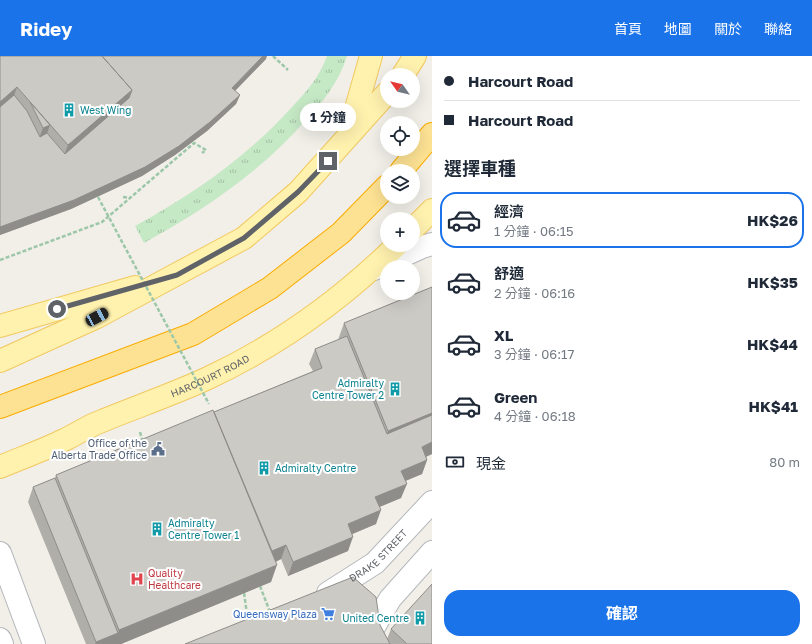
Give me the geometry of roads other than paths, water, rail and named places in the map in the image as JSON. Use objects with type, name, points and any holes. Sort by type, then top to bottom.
[{"type":"highway","points":[[407,164],[432,134]]},
{"type":"highway","points":[[2,407],[193,334],[270,288],[341,233],[380,193]]},
{"type":"main road","points":[[347,140],[371,56]]},
{"type":"main road","points":[[407,68],[416,56]]},
{"type":"main road","points":[[1,361],[97,317],[244,238],[298,192],[380,102]]},
{"type":"main road","points":[[420,222],[432,210]]},
{"type":"main road","name":"HARCOURT ROAD","points":[[0,467],[64,440],[95,424],[207,379],[239,362],[301,324],[372,270],[390,252]]},
{"type":"main road","points":[[0,326],[177,275]]},
{"type":"street","points":[[372,270],[422,247],[432,244]]},
{"type":"street","name":"DRAKE STREET","points":[[308,602],[335,590],[375,563],[432,502]]},
{"type":"street","points":[[374,628],[390,599],[432,552]]},
{"type":"street","points":[[0,553],[34,644]]},
{"type":"street","points":[[0,638],[2,644]]},
{"type":"place","name":"West Wing","points":[[69,110]]},
{"type":"place","name":"Admiralty Centre Tower 2","points":[[395,389]]},
{"type":"place","name":"Office of the Alberta Trade Office","points":[[158,449]]},
{"type":"place","name":"Admiralty Centre","points":[[264,468]]},
{"type":"place","name":"Admiralty Centre Tower 1","points":[[157,529]]},
{"type":"place","name":"Quality Healthcare","points":[[137,579]]},
{"type":"place","name":"Queensway Plaza","points":[[328,614]]},
{"type":"place","name":"United Centre","points":[[420,618]]}]
